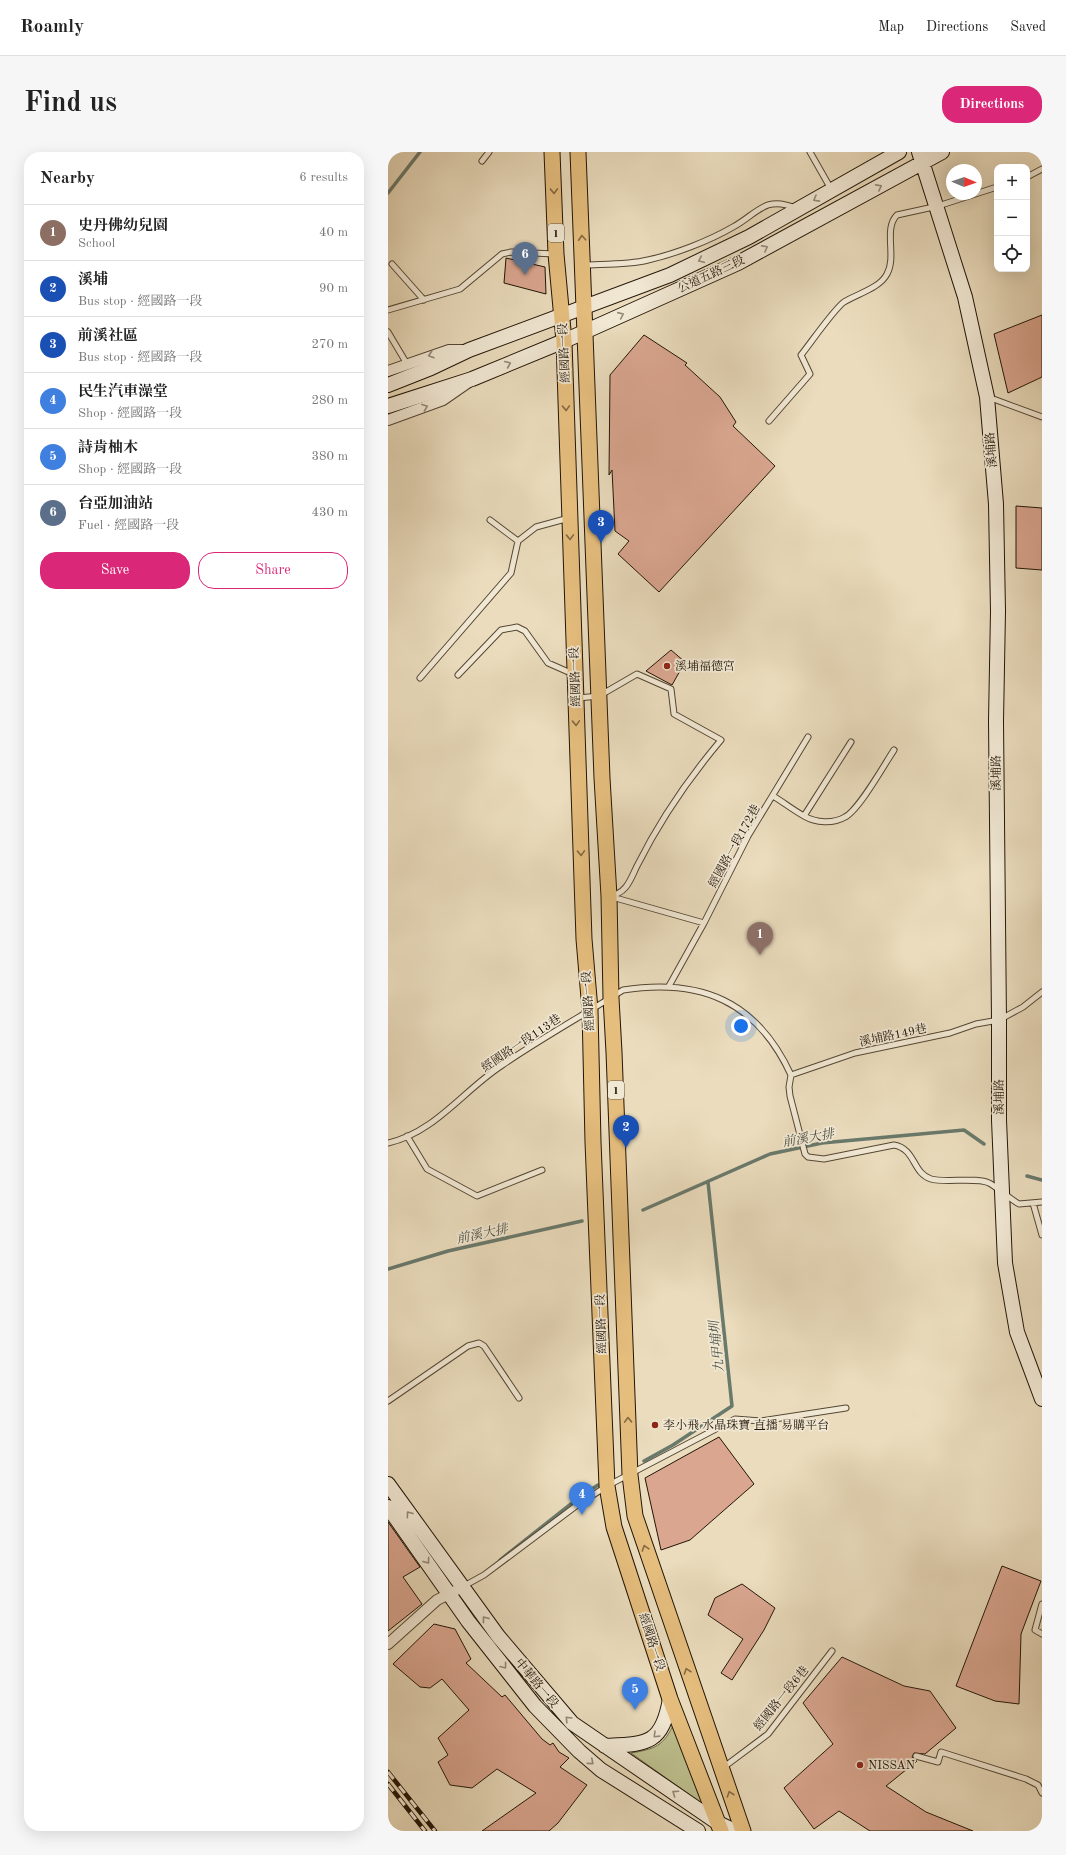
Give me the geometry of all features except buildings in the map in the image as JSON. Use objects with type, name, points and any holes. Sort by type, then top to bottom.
[{"type":"main road","name":"經國路一段","points":[[552,152],[556,254],[564,341],[574,674],[584,939],[590,1010],[593,1142],[607,1486],[614,1527],[670,1700],[720,1827]]},
{"type":"main road","name":"經國路一段","points":[[578,152],[599,696],[609,896],[611,998],[630,1475],[635,1516],[743,1831]]},
{"type":"street","name":"公道五路三段","points":[[388,385],[431,368],[469,350],[562,313],[634,289],[670,274],[750,237],[899,152]]},
{"type":"street","name":"公道五路三段","points":[[388,406],[472,379],[564,341],[738,263],[921,158],[942,152]]},
{"type":"street","name":"溪埔路","points":[[921,158],[938,206],[965,297],[987,397],[996,504],[998,611],[996,721],[1000,1020],[999,1120],[1005,1263],[1017,1332],[1042,1399]]},
{"type":"street","name":"公道五路三段","points":[[388,372],[449,350],[469,350]]},
{"type":"street","name":"公道五路三段","points":[[388,420],[443,400],[472,379]]},
{"type":"street","name":"中華路一段","points":[[388,1484],[456,1591],[468,1621],[534,1706],[579,1751],[601,1770],[698,1831]]},
{"type":"street","name":"中華路一段","points":[[388,1507],[456,1591],[498,1636],[554,1704],[572,1723],[720,1827],[735,1831]]},
{"type":"street","points":[[388,1644],[431,1605],[456,1591]]},
{"type":"street","points":[[606,1746],[648,1742],[660,1731],[667,1715],[670,1700]]},
{"type":"lane","points":[[482,161],[489,152]]},
{"type":"lane","points":[[810,152],[832,190]]},
{"type":"lane","points":[[1030,175],[1042,169]]},
{"type":"lane","points":[[769,421],[810,374],[801,355],[842,303],[873,286],[884,279],[888,274],[893,218],[897,214],[938,206],[994,189]]},
{"type":"lane","points":[[583,265],[647,261],[698,244],[733,227],[765,205],[782,202],[799,209]]},
{"type":"lane","points":[[388,310],[460,289],[502,254],[511,252],[556,254]]},
{"type":"lane","points":[[392,264],[424,300]]},
{"type":"lane","points":[[388,332],[407,364]]},
{"type":"lane","points":[[987,397],[1042,417]]},
{"type":"lane","points":[[420,678],[510,573],[518,541],[536,528],[570,518]]},
{"type":"lane","points":[[490,520],[518,541]]},
{"type":"lane","points":[[458,675],[501,630],[517,627],[525,631],[548,662],[574,674]]},
{"type":"lane","points":[[575,698],[599,696],[637,674],[671,689],[674,714],[721,740],[690,777],[654,832],[625,889],[616,895],[609,896]]},
{"type":"lane","points":[[773,796],[808,737]]},
{"type":"lane","points":[[804,816],[851,742]]},
{"type":"lane","name":"經國路一段172巷","points":[[669,986],[704,923],[748,836],[773,796],[804,816],[826,822],[836,821],[847,817],[855,808],[894,750]]},
{"type":"lane","points":[[609,896],[704,923]]},
{"type":"lane","name":"經國路一段113巷","points":[[388,1143],[407,1136],[440,1116],[500,1067],[623,990],[669,986],[721,998],[732,1003],[759,1026],[786,1064],[791,1075]]},
{"type":"lane","points":[[1000,1020],[1023,1007],[1042,992]]},
{"type":"lane","name":"溪埔路149巷","points":[[791,1075],[856,1053],[950,1034],[976,1024],[1000,1020]]},
{"type":"lane","points":[[791,1075],[789,1087],[790,1096],[805,1154],[808,1157],[824,1159],[894,1145],[902,1146],[908,1151],[922,1174],[931,1179],[988,1182],[1019,1204],[1042,1202]]},
{"type":"lane","points":[[407,1136],[427,1169],[477,1196],[542,1170]]},
{"type":"lane","points":[[1033,1203],[1042,1235]]},
{"type":"lane","points":[[388,1402],[468,1346],[479,1343],[484,1346],[519,1398]]},
{"type":"lane","points":[[456,1591],[484,1575],[576,1506],[607,1486],[735,1419],[761,1421],[846,1408]]},
{"type":"lane","points":[[1042,1604],[1035,1630],[1042,1634]]},
{"type":"lane","name":"經國路一段6巷","points":[[721,1769],[768,1734],[832,1651]]},
{"type":"lane","points":[[916,1756],[938,1762],[941,1752],[1026,1779],[1038,1785],[1042,1793]]},
{"type":"green space","points":[[674,1723],[704,1805],[631,1753],[653,1748],[658,1745],[666,1737]]},
{"type":"waterway","points":[[388,193],[420,152]]},
{"type":"waterway","name":"前溪大排","points":[[643,1210],[770,1154],[822,1143],[964,1130],[984,1144]]},
{"type":"waterway","name":"前溪大排","points":[[1027,1176],[1042,1180]]},
{"type":"waterway","name":"九甲埔圳","points":[[644,1461],[673,1445],[732,1406],[708,1182]]},
{"type":"waterway","name":"前溪大排","points":[[388,1269],[448,1251],[582,1221]]},
{"type":"waterway","name":"九甲埔圳","points":[[500,1560],[577,1499],[598,1485]]},
{"type":"railway","points":[[388,1772],[435,1831]]},
{"type":"railway","points":[[388,1784],[425,1831]]},
{"type":"place","name":"台亞加油站","points":[[525,275]]},
{"type":"place","name":"前溪社區","points":[[601,543]]},
{"type":"place","name":"溪埔福德宮","points":[[667,666]]},
{"type":"place","name":"史丹佛幼兒園","points":[[760,955]]},
{"type":"place","name":"溪埔","points":[[626,1148]]},
{"type":"place","name":"李小飛 水晶珠寶 直播 易購平台","points":[[655,1425]]},
{"type":"place","name":"民生汽車澡堂","points":[[582,1515]]},
{"type":"place","name":"詩肯柚木","points":[[635,1710]]},
{"type":"place","name":"NISSAN","points":[[860,1765]]}]
